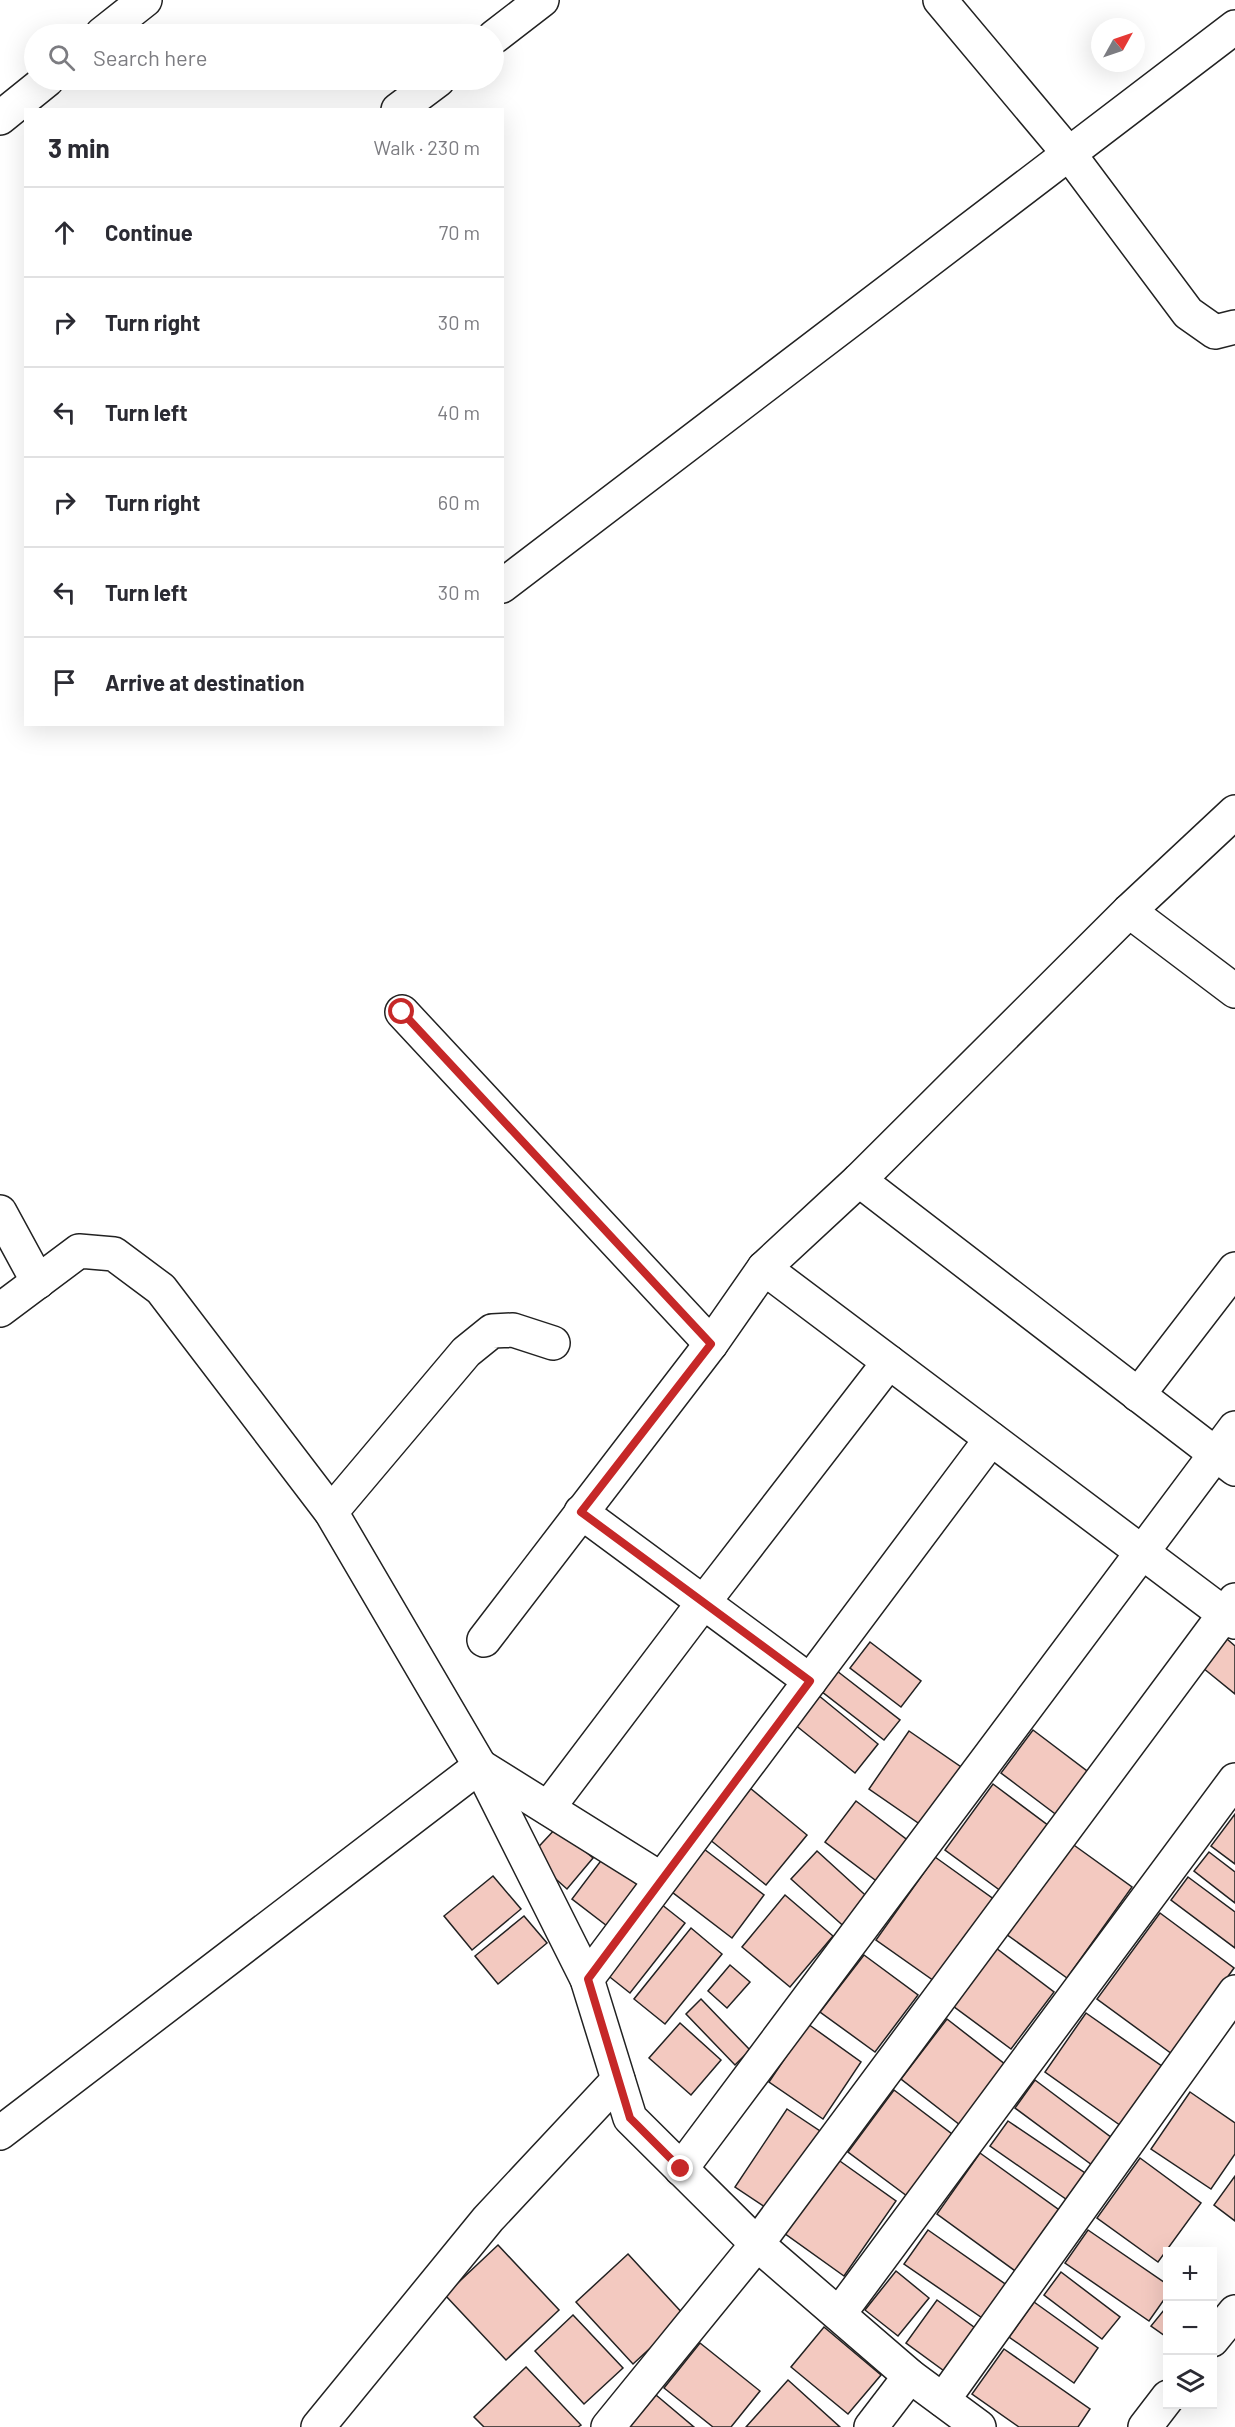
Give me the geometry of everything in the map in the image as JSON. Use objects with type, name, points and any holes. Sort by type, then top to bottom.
[{"type":"street","points":[[115,24],[145,0]]},
{"type":"street","points":[[504,29],[542,0]]},
{"type":"street","points":[[940,0],[1070,154],[1188,313],[1215,332],[1235,327]]},
{"type":"street","points":[[504,584],[1235,27]]},
{"type":"street","points":[[0,118],[35,90]]},
{"type":"street","points":[[401,108],[425,90]]},
{"type":"street","points":[[484,1640],[711,1344],[764,1268],[859,1180],[1128,911],[1235,812]]},
{"type":"street","points":[[1128,911],[1235,992]]},
{"type":"street","points":[[402,1012],[711,1344]]},
{"type":"street","points":[[859,1180],[1225,1462]]},
{"type":"street","points":[[0,1212],[38,1282]]},
{"type":"street","points":[[0,1310],[79,1251],[114,1254],[161,1289],[331,1512],[480,1766],[588,1979],[630,2118],[757,2244],[910,2376],[979,2427]]},
{"type":"street","points":[[608,2427],[757,2244],[1231,1612],[1142,1552],[764,1268]]},
{"type":"street","points":[[1138,1395],[1235,1269]]},
{"type":"street","points":[[331,1512],[466,1352],[492,1331],[513,1330],[553,1343]]},
{"type":"street","points":[[548,1808],[889,1362]]},
{"type":"street","points":[[681,2169],[1142,1552],[1225,1462],[1235,1428]]},
{"type":"street","points":[[588,1979],[991,1439]]},
{"type":"street","points":[[581,1512],[810,1681]]},
{"type":"street","points":[[480,1766],[661,1879]]},
{"type":"street","points":[[0,2133],[480,1766]]},
{"type":"street","points":[[839,2314],[1235,1780]]},
{"type":"street","points":[[943,2400],[1235,1992]]},
{"type":"street","points":[[318,2427],[488,2219],[618,2080]]},
{"type":"street","points":[[1217,2334],[1235,2312]]},
{"type":"street","points":[[871,2427],[910,2376]]},
{"type":"street","points":[[1145,2427],[1163,2402]]},
{"type":"building","points":[[1227,1639],[1235,1646],[1235,1694],[1203,1668]]},
{"type":"building","points":[[870,1642],[921,1681],[901,1707],[850,1668]]},
{"type":"building","points":[[837,1671],[900,1720],[884,1740],[821,1691]]},
{"type":"building","points":[[818,1695],[878,1744],[855,1773],[794,1724]]},
{"type":"building","points":[[1033,1730],[1091,1774],[1058,1816],[1001,1773]]},
{"type":"building","points":[[909,1731],[964,1769],[924,1827],[869,1789]]},
{"type":"building","points":[[993,1784],[1053,1829],[1005,1894],[945,1850]]},
{"type":"building","points":[[750,1788],[807,1835],[766,1885],[709,1839]]},
{"type":"building","points":[[856,1801],[914,1845],[883,1886],[825,1842]]},
{"type":"building","points":[[1235,1814],[1235,1864],[1211,1846]]},
{"type":"building","points":[[557,1827],[593,1858],[567,1889],[530,1856]]},
{"type":"building","points":[[1071,1843],[1132,1887],[1067,1978],[1006,1934]]},
{"type":"building","points":[[704,1849],[764,1895],[732,1938],[672,1892]]},
{"type":"building","points":[[817,1851],[874,1903],[849,1931],[791,1879]]},
{"type":"building","points":[[1209,1852],[1235,1872],[1235,1903],[1194,1871]]},
{"type":"building","points":[[935,1857],[995,1900],[937,1983],[876,1940]]},
{"type":"building","points":[[603,1858],[642,1888],[611,1929],[572,1899]]},
{"type":"building","points":[[493,1876],[521,1909],[472,1950],[444,1916]]},
{"type":"building","points":[[1188,1877],[1235,1912],[1235,1948],[1171,1900]]},
{"type":"building","points":[[785,1895],[833,1936],[790,1987],[742,1947]]},
{"type":"building","points":[[661,1904],[685,1923],[630,1993],[606,1974]]},
{"type":"building","points":[[1160,1913],[1234,1968],[1172,2054],[1097,1999]]},
{"type":"building","points":[[524,1916],[547,1943],[498,1984],[475,1956]]},
{"type":"building","points":[[691,1928],[722,1954],[665,2024],[634,1999]]},
{"type":"building","points":[[996,1948],[1054,1992],[1011,2049],[953,2006]]},
{"type":"building","points":[[864,1955],[918,1995],[875,2052],[820,2012]]},
{"type":"building","points":[[730,1965],[750,1982],[727,2008],[708,1991]]},
{"type":"building","points":[[701,1999],[750,2050],[735,2065],[686,2014]]},
{"type":"building","points":[[1086,2013],[1166,2069],[1124,2128],[1045,2072]]},
{"type":"building","points":[[947,2019],[1006,2065],[960,2125],[901,2079]]},
{"type":"building","points":[[680,2023],[721,2060],[691,2095],[649,2058]]},
{"type":"building","points":[[808,2024],[861,2062],[823,2119],[769,2082]]},
{"type":"building","points":[[1035,2080],[1112,2138],[1092,2165],[1015,2108]]},
{"type":"building","points":[[894,2090],[952,2134],[907,2196],[848,2152]]},
{"type":"building","points":[[1190,2092],[1235,2123],[1235,2154],[1211,2189],[1151,2149]]},
{"type":"building","points":[[787,2109],[823,2133],[771,2211],[735,2187]]},
{"type":"building","points":[[1008,2121],[1091,2177],[1073,2204],[990,2146]]},
{"type":"building","points":[[980,2153],[1062,2212],[1018,2273],[937,2214]]},
{"type":"building","points":[[1140,2158],[1201,2203],[1169,2247],[1163,2247],[1163,2255],[1158,2262],[1097,2218]]},
{"type":"building","points":[[837,2159],[896,2201],[844,2276],[784,2233]]},
{"type":"building","points":[[1235,2176],[1235,2221],[1214,2205]]},
{"type":"building","points":[[928,2230],[1011,2288],[988,2322],[904,2264]]},
{"type":"building","points":[[1088,2230],[1163,2282],[1163,2301],[1149,2321],[1065,2263]]},
{"type":"building","points":[[498,2245],[559,2310],[506,2360],[445,2295]]},
{"type":"building","points":[[628,2254],[685,2316],[633,2364],[576,2302]]},
{"type":"building","points":[[896,2271],[929,2298],[898,2336],[865,2310]]},
{"type":"building","points":[[1061,2272],[1120,2317],[1102,2339],[1044,2295]]},
{"type":"building","points":[[937,2300],[982,2333],[951,2376],[906,2343]]},
{"type":"building","points":[[1034,2302],[1098,2348],[1074,2383],[1009,2337]]},
{"type":"building","points":[[1163,2311],[1163,2334],[1151,2326]]},
{"type":"building","points":[[573,2315],[623,2368],[584,2404],[535,2351]]},
{"type":"building","points":[[824,2327],[881,2375],[848,2414],[791,2367]]},
{"type":"building","points":[[700,2343],[760,2391],[731,2427],[713,2427],[664,2388]]},
{"type":"building","points":[[1004,2349],[1090,2409],[1078,2427],[1019,2427],[972,2394]]},
{"type":"building","points":[[526,2367],[581,2425],[578,2427],[484,2427],[474,2417]]},
{"type":"building","points":[[788,2380],[840,2427],[746,2427]]},
{"type":"building","points":[[656,2395],[694,2427],[629,2427]]},
{"type":"route","points":[[402,1012],[711,1344],[581,1512],[810,1681],[588,1979],[630,2118],[681,2169]]}]
